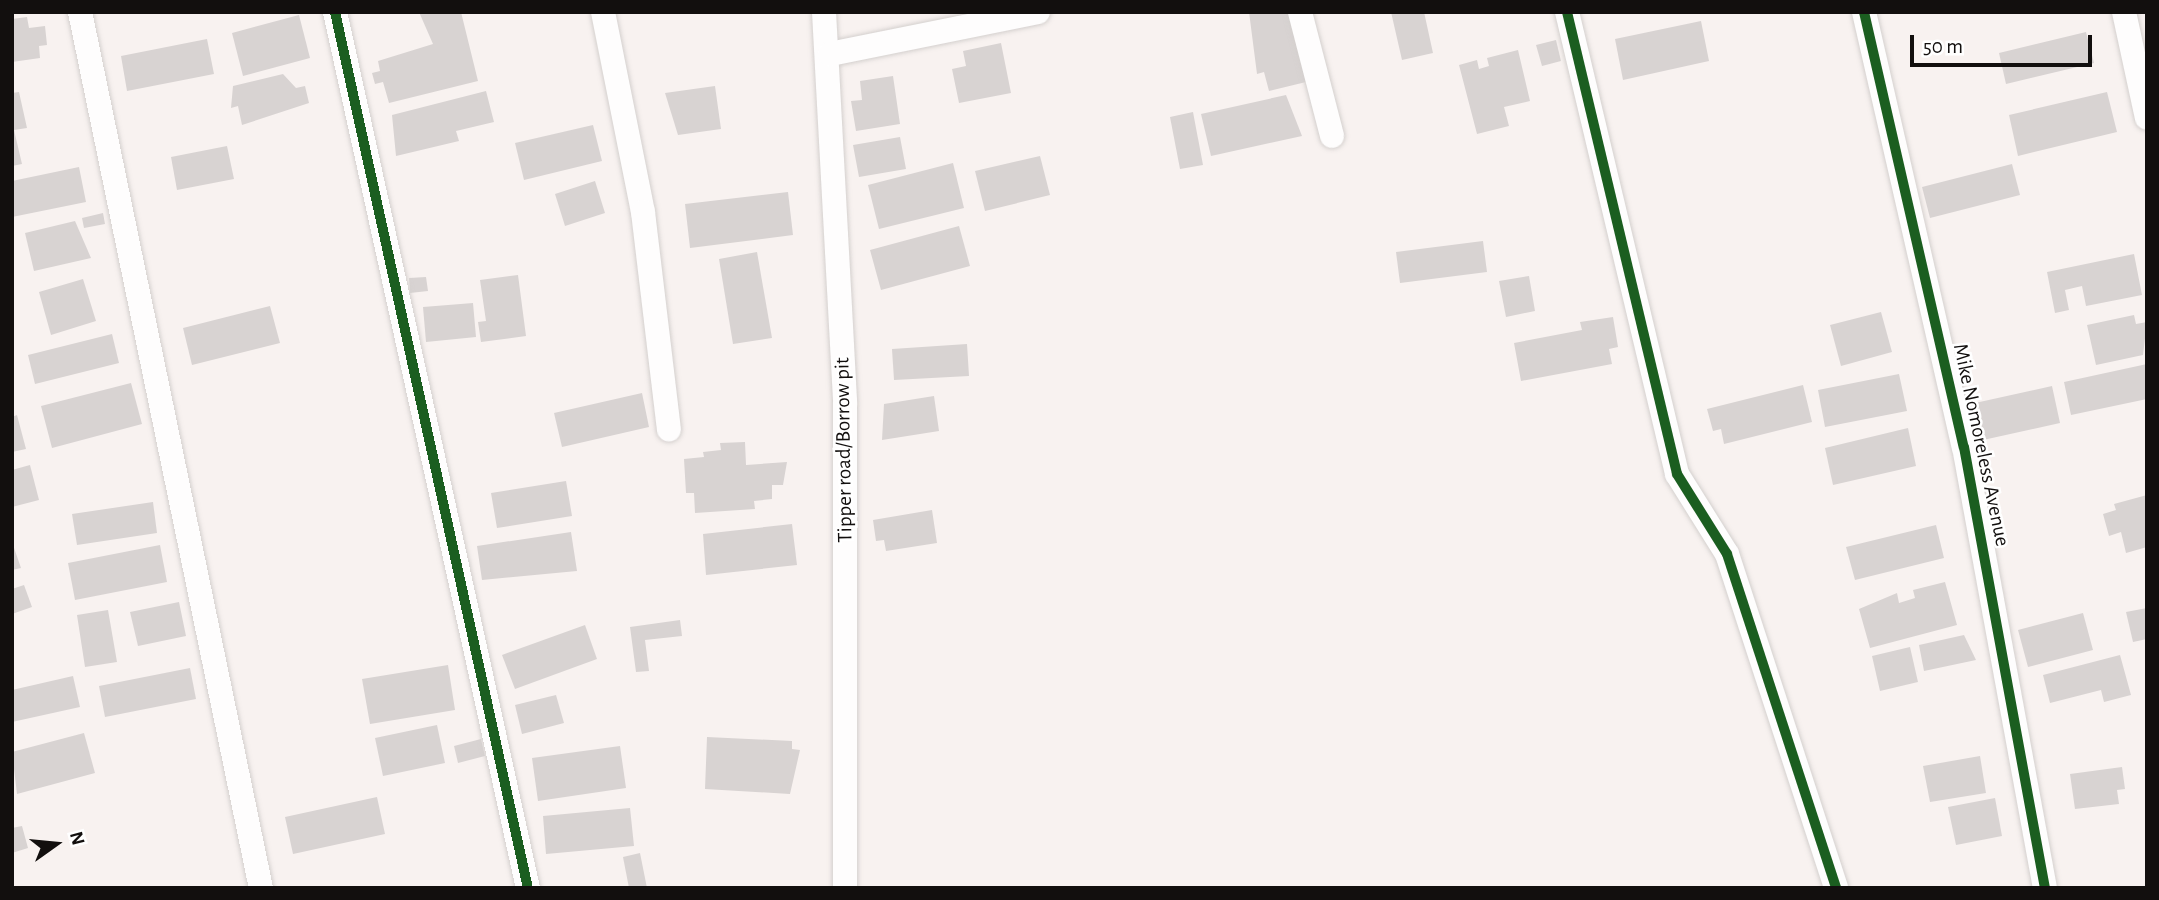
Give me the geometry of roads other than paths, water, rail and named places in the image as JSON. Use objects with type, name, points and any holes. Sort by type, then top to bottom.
[{"type":"street","points":[[80,12],[246,811]]},
{"type":"street","points":[[80,12],[261,888]]},
{"type":"street","points":[[335,12],[528,888]]},
{"type":"street","points":[[603,12],[643,212],[668,429]]},
{"type":"street","name":"Tipper road/Borrow pit","points":[[824,12],[830,54],[845,402],[845,888]]},
{"type":"street","points":[[1300,12],[1332,136]]},
{"type":"street","points":[[1567,12],[1677,474],[1727,554],[1836,888]]},
{"type":"street","name":"Mike Nomoreless Avenue","points":[[1864,12],[1964,447],[2045,888]]},
{"type":"street","points":[[2124,12],[2147,118]]},
{"type":"street","points":[[830,54],[1029,13]]}]
